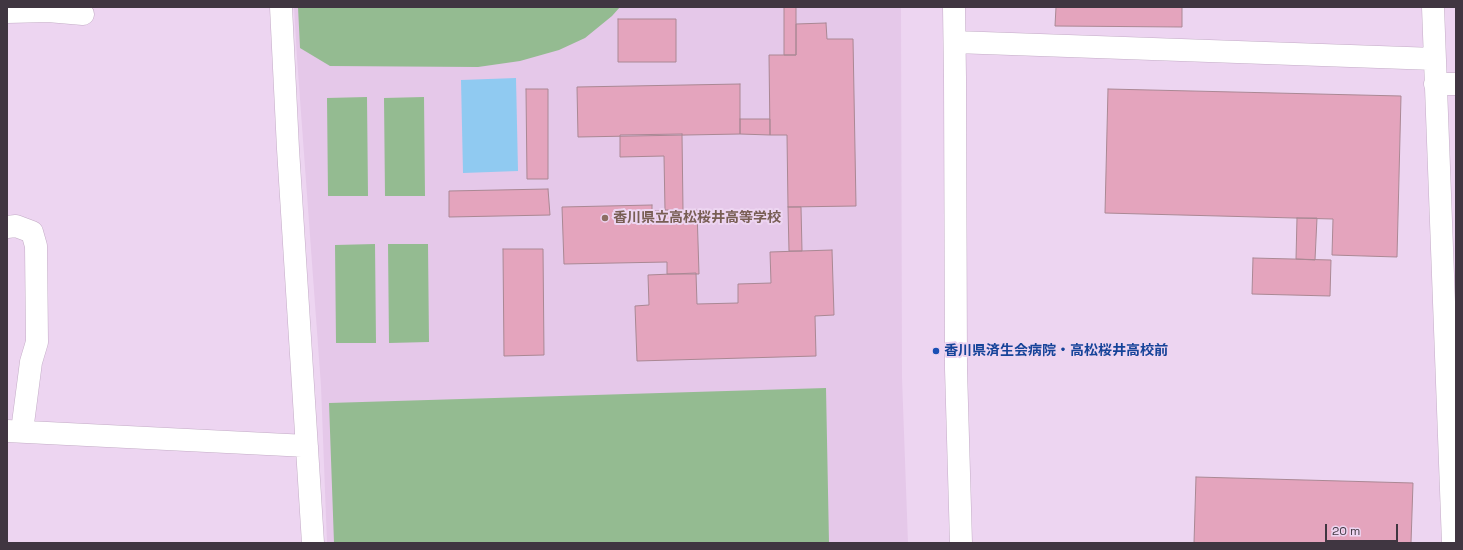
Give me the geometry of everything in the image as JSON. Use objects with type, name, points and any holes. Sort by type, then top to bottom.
[{"type":"street","points":[[281,7],[313,543]]},
{"type":"street","points":[[954,7],[956,374],[961,543]]},
{"type":"street","points":[[1433,7],[1435,59],[1445,84],[1453,543]]},
{"type":"street","points":[[7,12],[48,11],[84,14]]},
{"type":"street","points":[[954,42],[1435,59]]},
{"type":"street","points":[[7,227],[16,226],[32,232],[36,246],[37,342],[14,431],[307,446]]},
{"type":"shaded area","name":"香川県立高松桜井高等学校","points":[[294,7],[901,7],[902,378],[908,543],[327,543],[321,386]]},
{"type":"green space","points":[[298,7],[620,7],[612,16],[585,38],[559,50],[520,61],[478,67],[330,66],[300,48]]},
{"type":"green space","points":[[367,97],[368,196],[328,196],[327,98]]},
{"type":"green space","points":[[424,97],[425,196],[385,196],[384,98]]},
{"type":"green space","points":[[375,244],[376,343],[336,343],[335,245]]},
{"type":"green space","points":[[388,244],[428,244],[429,342],[389,343]]},
{"type":"green space","points":[[826,388],[829,543],[334,543],[329,403]]},
{"type":"water","points":[[516,78],[518,171],[463,173],[461,80]]},
{"type":"building","points":[[784,7],[796,7],[796,55],[784,55]]},
{"type":"building","points":[[1056,7],[1182,7],[1182,27],[1055,26]]},
{"type":"building","points":[[618,19],[676,19],[676,62],[618,62]]},
{"type":"building","points":[[826,23],[827,39],[853,39],[856,206],[788,207],[787,135],[770,135],[769,55],[796,55],[796,24]]},
{"type":"building","points":[[740,84],[740,134],[578,137],[577,87]]},
{"type":"building","points":[[526,89],[548,89],[548,179],[527,179]]},
{"type":"building","points":[[1108,89],[1401,96],[1397,257],[1332,255],[1333,219],[1105,213]]},
{"type":"building","points":[[740,119],[770,119],[770,135],[740,134]]},
{"type":"building","points":[[682,134],[683,210],[665,210],[664,156],[620,157],[620,135]]},
{"type":"building","points":[[548,189],[550,215],[449,217],[449,191]]},
{"type":"building","points":[[652,205],[652,211],[697,210],[699,274],[667,274],[667,262],[564,264],[562,207]]},
{"type":"building","points":[[788,207],[801,207],[802,251],[789,251]]},
{"type":"building","points":[[1297,218],[1317,218],[1315,260],[1296,259]]},
{"type":"building","points":[[503,249],[543,249],[544,355],[504,356]]},
{"type":"building","points":[[832,250],[834,315],[815,316],[816,356],[637,361],[635,306],[649,305],[648,275],[696,273],[697,304],[738,303],[738,284],[771,283],[770,252]]},
{"type":"building","points":[[1253,258],[1331,260],[1330,296],[1252,294]]},
{"type":"building","points":[[1196,477],[1413,483],[1411,543],[1194,543]]},
{"type":"place","name":"香川県立高松桜井高等学校","points":[[605,218]]},
{"type":"place","name":"香川県済生会病院・高松桜井高校前","points":[[936,351]]}]
